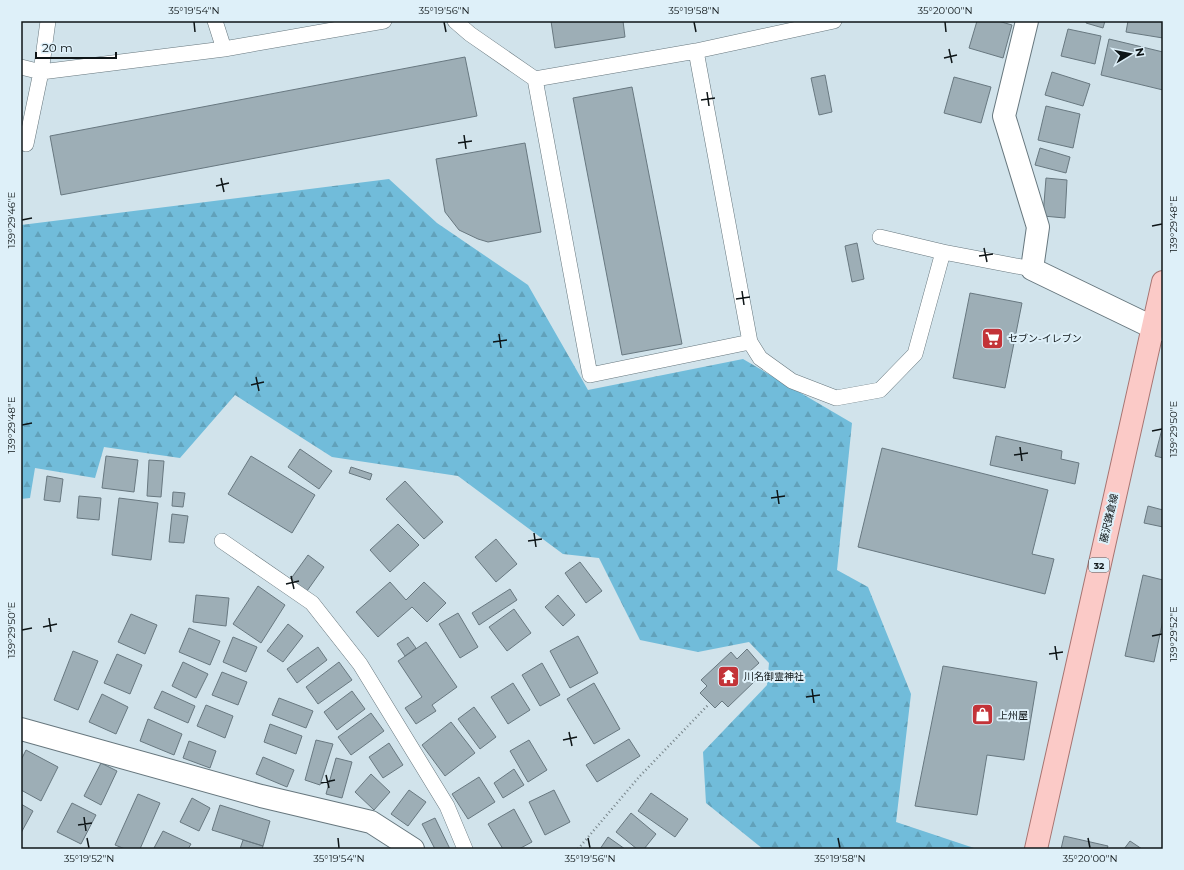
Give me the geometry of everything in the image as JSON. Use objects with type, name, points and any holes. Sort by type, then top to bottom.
[{"type":"main road","name":"藤沢鎌倉線","points":[[1036,849],[1157,329],[1163,282]]},
{"type":"street","points":[[1027,21],[1004,116],[1038,227],[1032,269],[1157,329]]},
{"type":"street","points":[[21,729],[261,796],[371,822],[413,849]]},
{"type":"lane","points":[[26,144],[41,72],[48,21]]},
{"type":"lane","points":[[215,21],[224,49]]},
{"type":"lane","points":[[21,67],[41,72],[224,49],[384,21]]},
{"type":"lane","points":[[455,21],[470,34],[536,79],[696,51],[834,21]]},
{"type":"lane","points":[[696,51],[750,342],[760,358],[792,381],[836,398],[880,390],[915,354],[943,252]]},
{"type":"lane","points":[[536,79],[590,375],[750,342]]},
{"type":"lane","points":[[880,238],[1032,269]]},
{"type":"lane","points":[[222,541],[312,603],[360,664],[447,806],[465,849]]},
{"type":"path","points":[[578,849],[639,776],[709,704]]},
{"type":"green space","points":[[389,179],[437,223],[528,285],[588,390],[743,359],[852,423],[837,570],[868,587],[911,694],[896,822],[977,849],[763,849],[706,803],[703,752],[767,685],[769,663],[749,642],[698,652],[640,640],[599,558],[563,554],[458,476],[332,457],[235,395],[180,458],[104,447],[95,478],[35,468],[30,498],[21,499],[21,225]]},
{"type":"building","points":[[551,21],[623,21],[625,37],[555,48]]},
{"type":"building","points":[[977,21],[998,21],[1012,25],[1003,58],[969,48]]},
{"type":"building","points":[[1086,21],[1105,21],[1103,28],[1086,23]]},
{"type":"building","points":[[1128,21],[1163,21],[1163,38],[1126,32]]},
{"type":"building","points":[[1068,29],[1101,36],[1095,64],[1061,56]]},
{"type":"building","points":[[1109,39],[1163,52],[1163,90],[1101,75]]},
{"type":"building","points":[[465,57],[477,116],[61,195],[50,136]]},
{"type":"building","points":[[1052,72],[1090,84],[1083,106],[1045,95]]},
{"type":"building","points":[[825,75],[832,112],[819,115],[811,78]]},
{"type":"building","points":[[954,77],[991,87],[981,123],[944,113]]},
{"type":"building","points":[[632,87],[682,344],[622,355],[573,98]]},
{"type":"building","points":[[1046,106],[1080,114],[1073,148],[1038,140]]},
{"type":"building","points":[[525,143],[541,232],[488,242],[459,230],[445,212],[436,159]]},
{"type":"building","points":[[1040,148],[1070,157],[1066,173],[1035,165]]},
{"type":"building","points":[[1046,178],[1067,180],[1065,218],[1043,216]]},
{"type":"building","points":[[857,243],[864,279],[852,282],[845,246]]},
{"type":"building","points":[[970,293],[1022,303],[1005,388],[953,378]]},
{"type":"building","points":[[1163,425],[1163,458],[1155,456]]},
{"type":"building","points":[[996,436],[1062,451],[1061,459],[1079,463],[1075,484],[990,465]]},
{"type":"building","points":[[882,448],[1048,490],[1032,554],[1054,559],[1045,594],[858,547]]},
{"type":"building","points":[[300,449],[332,471],[319,489],[288,467]]},
{"type":"building","points":[[106,456],[138,460],[134,492],[102,488]]},
{"type":"building","points":[[251,456],[315,495],[292,533],[228,494]]},
{"type":"building","points":[[149,460],[164,461],[161,497],[147,496]]},
{"type":"building","points":[[351,467],[372,474],[370,480],[349,473]]},
{"type":"building","points":[[47,476],[63,479],[60,502],[44,500]]},
{"type":"building","points":[[405,481],[443,522],[424,539],[386,499]]},
{"type":"building","points":[[173,492],[185,493],[183,507],[172,506]]},
{"type":"building","points":[[79,496],[101,498],[99,520],[77,518]]},
{"type":"building","points":[[119,498],[158,503],[151,560],[112,555]]},
{"type":"building","points":[[1148,506],[1163,510],[1163,527],[1144,523]]},
{"type":"building","points":[[172,514],[188,516],[184,543],[169,542]]},
{"type":"building","points":[[398,524],[419,545],[390,572],[370,550]]},
{"type":"building","points":[[496,539],[517,564],[496,582],[475,557]]},
{"type":"building","points":[[308,555],[324,567],[307,591],[290,580]]},
{"type":"building","points":[[580,562],[602,591],[586,603],[565,573]]},
{"type":"building","points":[[1143,575],[1163,580],[1163,620],[1154,662],[1125,656]]},
{"type":"building","points":[[390,582],[406,600],[424,582],[446,603],[427,622],[412,607],[378,637],[356,612]]},
{"type":"building","points":[[258,586],[285,605],[261,643],[233,624]]},
{"type":"building","points":[[510,589],[517,600],[479,625],[472,613]]},
{"type":"building","points":[[196,595],[229,598],[226,626],[193,622]]},
{"type":"building","points":[[558,595],[575,615],[563,626],[545,607]]},
{"type":"building","points":[[514,609],[531,633],[507,651],[489,627]]},
{"type":"building","points":[[458,613],[478,647],[460,658],[439,624]]},
{"type":"building","points":[[131,614],[157,625],[145,654],[118,642]]},
{"type":"building","points":[[288,624],[303,636],[283,662],[267,651]]},
{"type":"building","points":[[189,628],[220,641],[210,665],[179,652]]},
{"type":"building","points":[[578,636],[598,673],[570,688],[550,651]]},
{"type":"building","points":[[233,637],[257,647],[246,672],[223,662]]},
{"type":"building","points":[[408,637],[416,648],[405,656],[397,644]]},
{"type":"building","points":[[426,642],[457,687],[432,705],[436,711],[416,724],[405,708],[422,697],[398,661]]},
{"type":"building","points":[[318,647],[327,660],[297,683],[287,669]]},
{"type":"building","name":"川名御霊神社","points":[[747,649],[759,663],[749,672],[756,680],[728,707],[722,701],[715,708],[700,693],[707,686],[701,680],[731,652],[737,659]]},
{"type":"building","points":[[73,651],[98,661],[78,710],[54,700]]},
{"type":"building","points":[[117,654],[142,665],[130,694],[104,683]]},
{"type":"building","points":[[183,662],[208,674],[196,698],[172,686]]},
{"type":"building","points":[[339,662],[352,680],[318,704],[306,687]]},
{"type":"building","points":[[542,663],[560,695],[540,706],[522,675]]},
{"type":"building","points":[[943,666],[1037,682],[1024,760],[987,755],[977,815],[915,806]]},
{"type":"building","points":[[222,672],[247,682],[238,705],[212,695]]},
{"type":"building","points":[[513,683],[530,710],[508,724],[491,697]]},
{"type":"building","points":[[594,683],[620,729],[594,744],[567,699]]},
{"type":"building","points":[[162,691],[195,706],[188,723],[154,708]]},
{"type":"building","points":[[352,691],[365,709],[337,730],[324,712]]},
{"type":"building","points":[[102,694],[128,707],[116,734],[89,722]]},
{"type":"building","points":[[279,698],[313,711],[306,728],[272,715]]},
{"type":"building","points":[[206,705],[233,716],[225,738],[197,726]]},
{"type":"building","points":[[474,707],[496,737],[480,749],[458,719]]},
{"type":"building","points":[[371,713],[384,731],[351,755],[338,737]]},
{"type":"building","points":[[148,719],[182,734],[174,755],[140,741]]},
{"type":"building","points":[[451,722],[475,753],[445,776],[422,745]]},
{"type":"building","points":[[270,724],[302,736],[296,754],[264,742]]},
{"type":"building","points":[[629,739],[640,756],[597,782],[586,765]]},
{"type":"building","points":[[316,740],[333,744],[320,785],[305,780]]},
{"type":"building","points":[[529,740],[547,770],[528,782],[510,751]]},
{"type":"building","points":[[189,741],[216,751],[210,768],[183,758]]},
{"type":"building","points":[[389,743],[403,765],[383,778],[369,757]]},
{"type":"building","points":[[26,750],[58,767],[41,801],[21,790],[21,760]]},
{"type":"building","points":[[263,757],[294,770],[287,787],[256,774]]},
{"type":"building","points":[[336,758],[352,762],[342,798],[326,794]]},
{"type":"building","points":[[101,763],[117,771],[101,805],[84,796]]},
{"type":"building","points":[[514,769],[524,785],[503,798],[494,783]]},
{"type":"building","points":[[371,774],[390,792],[374,810],[355,792]]},
{"type":"building","points":[[479,777],[495,802],[468,819],[452,794]]},
{"type":"building","points":[[409,790],[426,802],[408,826],[391,814]]},
{"type":"building","points":[[554,790],[570,822],[545,835],[529,802]]},
{"type":"building","points":[[651,793],[688,819],[675,837],[638,811]]},
{"type":"building","points":[[138,794],[160,803],[140,849],[125,849],[115,845]]},
{"type":"building","points":[[192,798],[210,808],[199,831],[180,822]]},
{"type":"building","points":[[72,803],[96,815],[81,844],[57,832]]},
{"type":"building","points":[[21,804],[33,811],[21,833]]},
{"type":"building","points":[[220,805],[270,821],[263,846],[212,830]]},
{"type":"building","points":[[514,809],[532,842],[519,849],[503,849],[488,824]]},
{"type":"building","points":[[631,813],[656,834],[644,849],[637,849],[616,832]]},
{"type":"building","points":[[435,818],[450,849],[435,849],[422,824]]},
{"type":"building","points":[[163,831],[191,844],[188,849],[154,848]]},
{"type":"building","points":[[1064,836],[1108,846],[1107,849],[1061,849]]},
{"type":"building","points":[[608,837],[625,849],[600,849]]},
{"type":"building","points":[[243,840],[263,846],[262,849],[240,849]]},
{"type":"building","points":[[1130,841],[1142,849],[1124,849]]},
{"type":"place","name":"セブン-イレブン","points":[[993,338]]},
{"type":"place","name":"川名御霊神社","points":[[729,676]]},
{"type":"place","name":"上州屋","points":[[983,715]]}]
